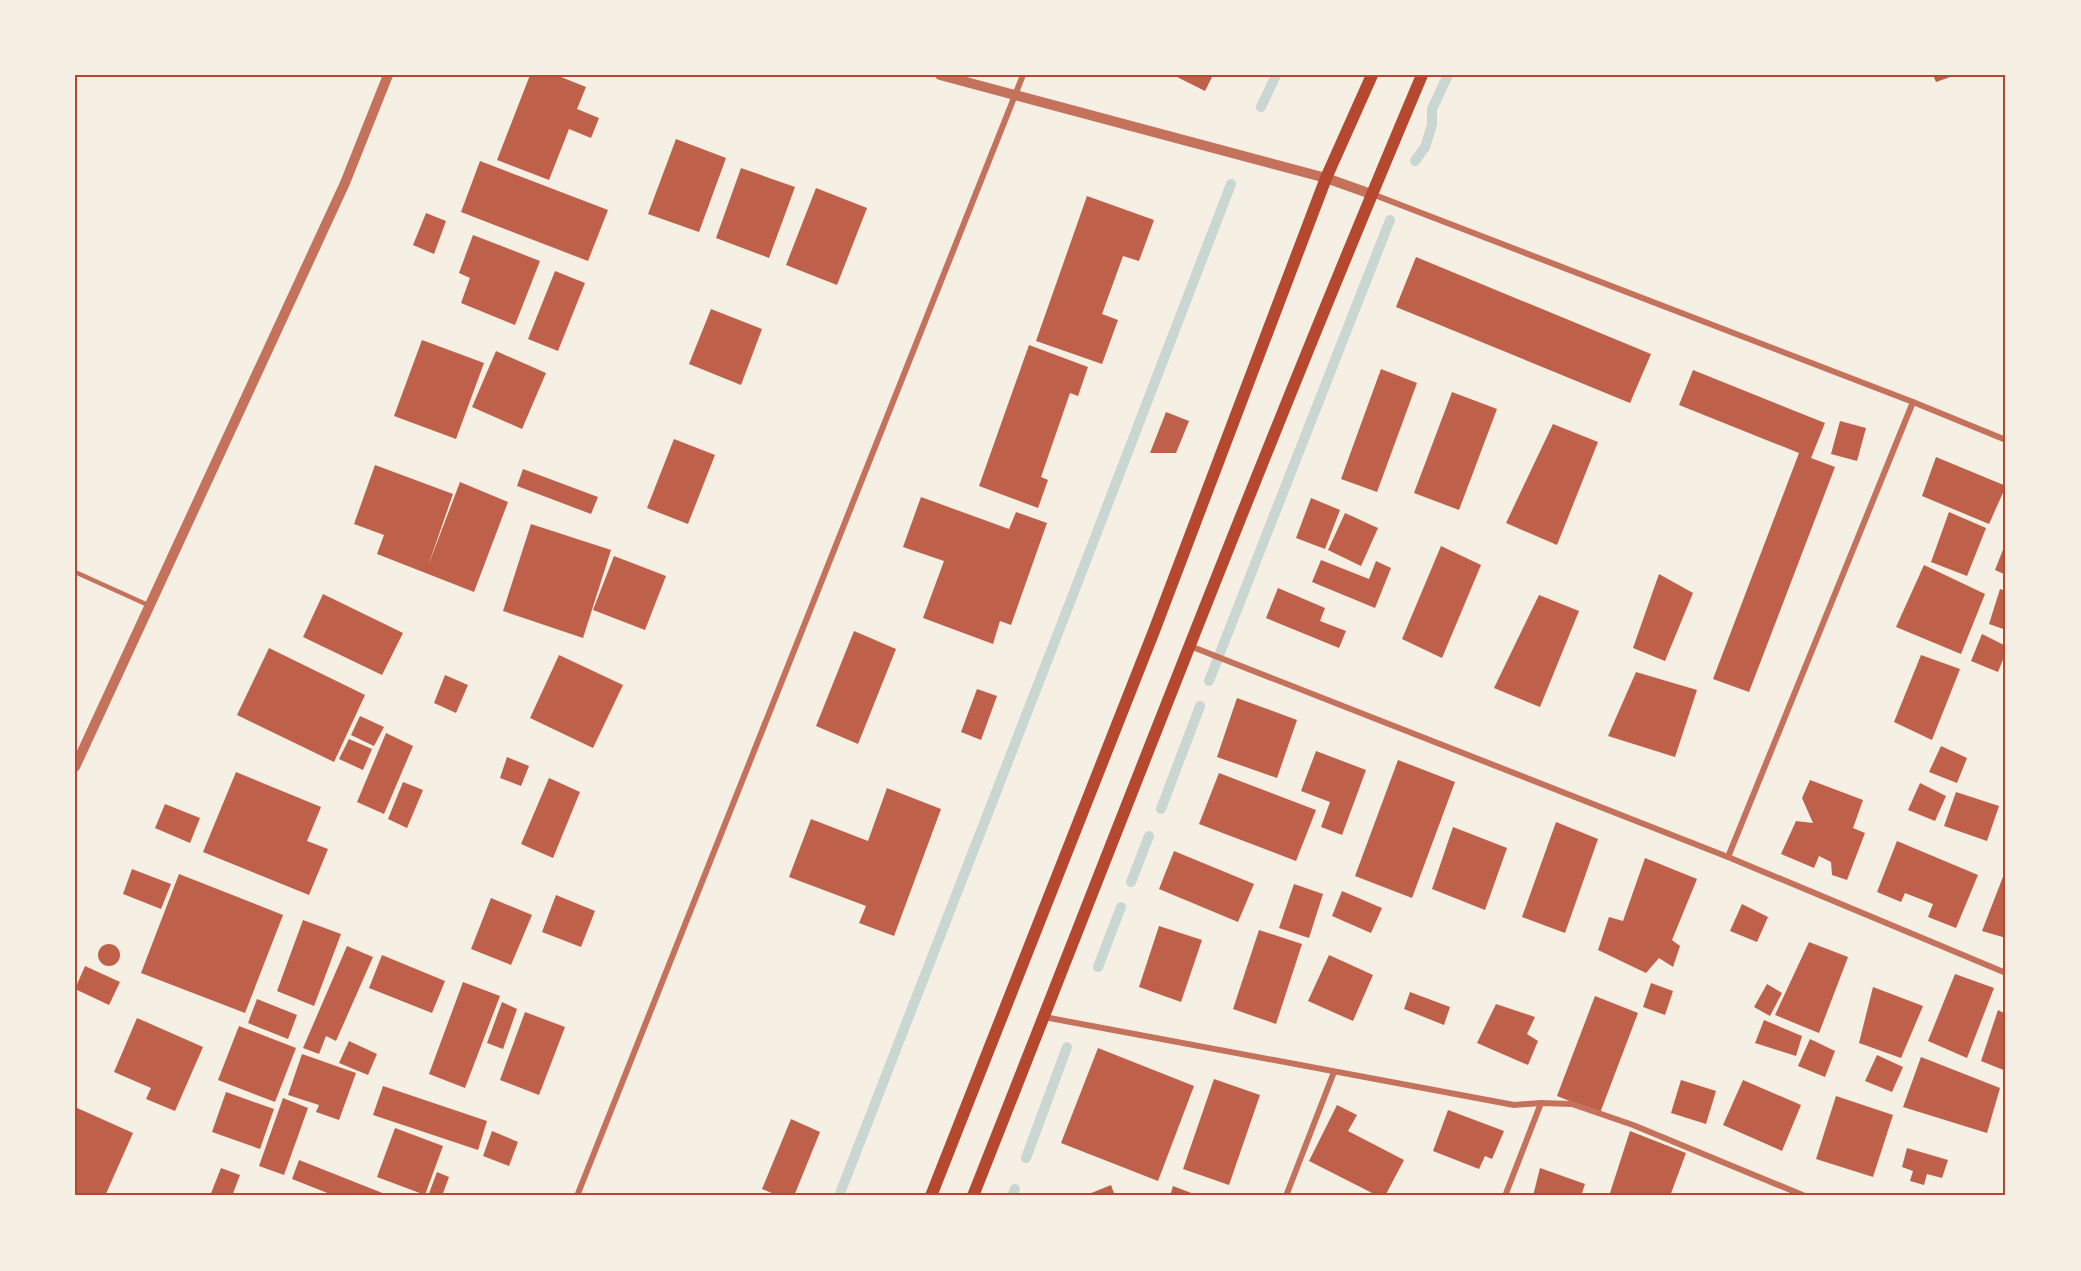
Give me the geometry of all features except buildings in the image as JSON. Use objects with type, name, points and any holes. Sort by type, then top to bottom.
[{"type":"main road","points":[[931,1196],[1158,620],[1326,178],[1372,75]]},
{"type":"main road","points":[[973,1196],[1189,645],[1371,194],[1422,75]]},
{"type":"street","points":[[75,767],[345,183],[388,75]]},
{"type":"street","points":[[940,75],[1326,178],[1913,402],[2006,440]]},
{"type":"street","points":[[577,1196],[1023,75]]},
{"type":"street","points":[[1728,857],[1913,402]]},
{"type":"street","points":[[1189,645],[1728,857],[2006,973]]},
{"type":"street","points":[[1044,1017],[1514,1105],[1572,1104],[1623,1122],[1805,1196]]},
{"type":"street","points":[[1286,1196],[1334,1072]]},
{"type":"street","points":[[1505,1196],[1541,1103]]},
{"type":"lane","points":[[75,572],[148,605]]},
{"type":"waterway","points":[[1261,107],[1276,75]]},
{"type":"waterway","points":[[1415,161],[1425,147],[1432,125],[1432,109],[1448,75]]},
{"type":"waterway","points":[[839,1196],[1231,184]]},
{"type":"waterway","points":[[1209,681],[1390,220]]},
{"type":"waterway","points":[[1161,809],[1200,706]]},
{"type":"waterway","points":[[1131,882],[1149,836]]},
{"type":"waterway","points":[[1098,967],[1121,907]]},
{"type":"waterway","points":[[1026,1158],[1067,1047]]},
{"type":"waterway","points":[[1012,1196],[1015,1189]]}]
